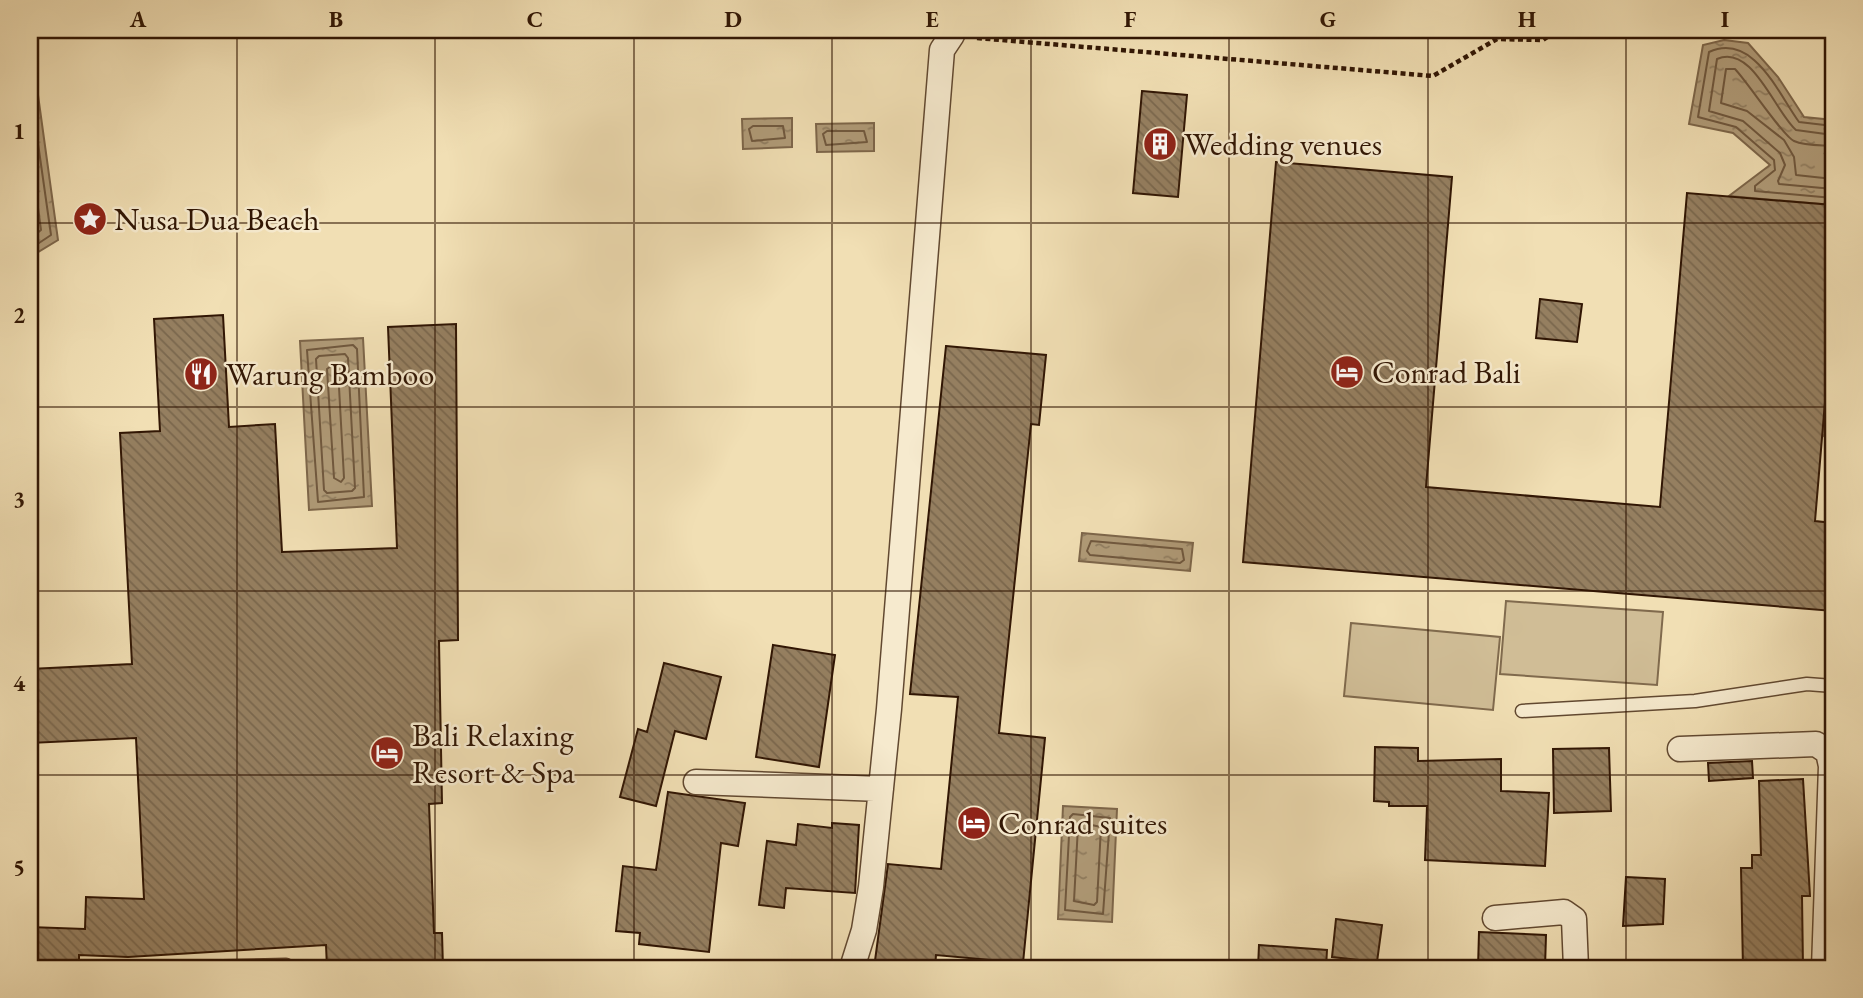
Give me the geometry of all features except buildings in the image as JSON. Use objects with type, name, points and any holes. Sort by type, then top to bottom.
[{"type":"street","points":[[852,968],[868,909],[881,789],[942,50],[952,35]]},
{"type":"street","points":[[1680,749],[1816,744],[1828,752],[1831,766],[1824,968]]},
{"type":"street","points":[[696,782],[881,789]]},
{"type":"street","points":[[1495,918],[1564,912],[1569,914],[1574,919],[1576,968]]},
{"type":"lane","points":[[1522,711],[1695,701],[1807,684],[1833,687]]},
{"type":"lane","points":[[200,967],[286,965],[292,968]]},
{"type":"path","points":[[1496,39],[1498,30]]},
{"type":"path","points":[[952,35],[1433,76],[1496,39],[1543,40],[1557,30]]},
{"type":"shaded area","points":[[1506,601],[1663,612],[1657,685],[1500,674]]},
{"type":"shaded area","points":[[1351,623],[1500,637],[1493,710],[1344,696]]},
{"type":"water","points":[[30,37],[58,240],[30,257]]},
{"type":"water","points":[[1724,40],[1748,43],[1778,77],[1804,117],[1833,120],[1833,205],[1729,196],[1770,165],[1733,133],[1689,124],[1703,45]]},
{"type":"water","points":[[792,118],[792,147],[743,149],[742,119]]},
{"type":"water","points":[[874,123],[874,151],[817,152],[816,124]]},
{"type":"water","points":[[1833,307],[1833,427],[1822,437]]},
{"type":"water","points":[[363,338],[372,506],[309,510],[300,341]]},
{"type":"water","points":[[1082,533],[1193,543],[1190,571],[1079,561]]},
{"type":"water","points":[[1063,806],[1117,809],[1112,922],[1058,919]]},
{"type":"place","name":"Wedding venues","points":[[1160,144]]},
{"type":"place","name":"Nusa Dua Beach","points":[[90,219]]},
{"type":"place","name":"Conrad Bali","points":[[1347,372]]},
{"type":"place","name":"Warung Bamboo","points":[[201,374]]},
{"type":"place","name":"Bali Relaxing Resort & Spa","points":[[387,753]]},
{"type":"place","name":"Conrad suites","points":[[974,823]]}]
